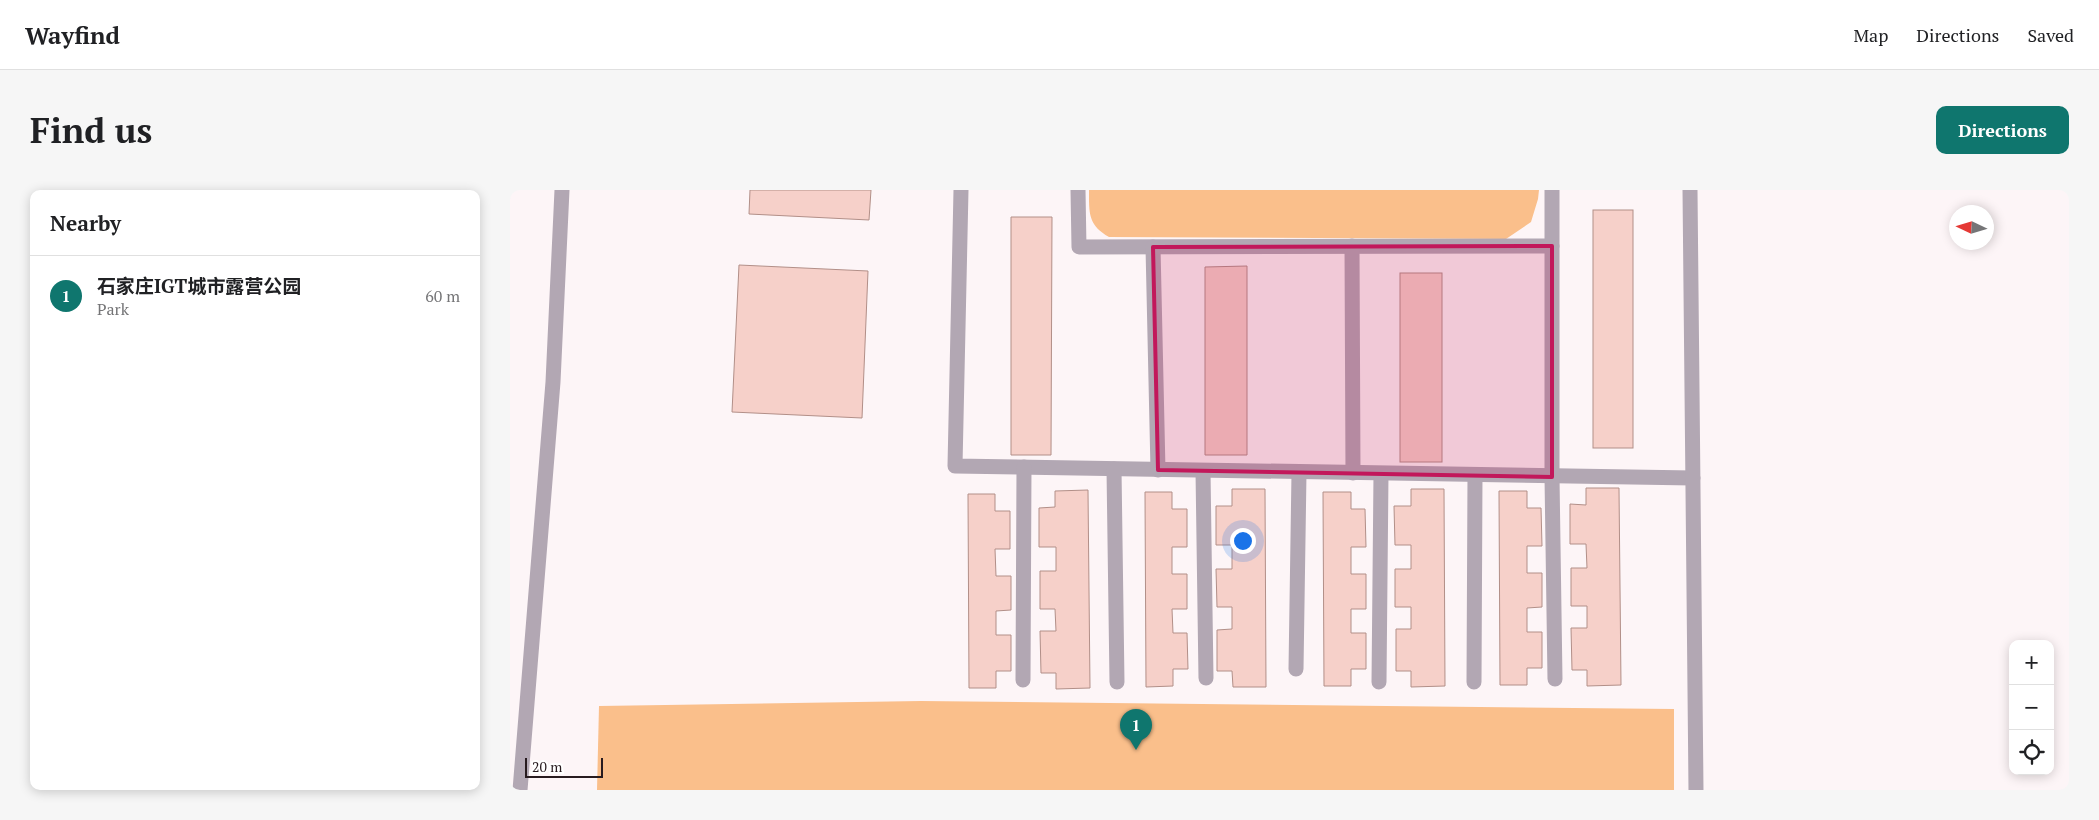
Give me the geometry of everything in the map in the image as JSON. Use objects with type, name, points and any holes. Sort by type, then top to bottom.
[{"type":"street","points":[[520,790],[553,382],[562,190]]},
{"type":"street","points":[[961,190],[955,466],[1693,478]]},
{"type":"street","points":[[1078,190],[1079,247],[1552,246]]},
{"type":"street","points":[[1552,190],[1554,680]]},
{"type":"street","points":[[1690,190],[1696,790]]},
{"type":"street","points":[[1352,246],[1353,473]]},
{"type":"street","points":[[1153,247],[1158,470]]},
{"type":"street","points":[[1023,680],[1024,467]]},
{"type":"street","points":[[1114,469],[1117,682]]},
{"type":"street","points":[[1203,471],[1206,678]]},
{"type":"street","points":[[1296,668],[1299,473]]},
{"type":"street","points":[[1380,682],[1381,474]]},
{"type":"street","points":[[1474,682],[1475,475]]},
{"type":"highlighted area","points":[[1552,246],[1552,477],[1158,470],[1153,247]]},
{"type":"shaded area","points":[[1089,190],[1539,190],[1531,222],[1506,239],[1109,237],[1093,223],[1089,205]]},
{"type":"shaded area","points":[[921,701],[1674,709],[1674,790],[597,790],[599,706]]},
{"type":"building","points":[[750,190],[871,190],[869,220],[749,214]]},
{"type":"building","points":[[1593,210],[1633,210],[1633,448],[1593,448]]},
{"type":"building","points":[[1011,217],[1052,217],[1051,455],[1011,455]]},
{"type":"building","points":[[739,265],[868,271],[862,418],[732,412]]},
{"type":"building","points":[[1247,266],[1247,455],[1205,455],[1205,267]]},
{"type":"building","points":[[1400,273],[1442,273],[1442,462],[1400,462]]},
{"type":"building","points":[[1586,488],[1619,488],[1621,685],[1587,686],[1587,670],[1572,670],[1571,628],[1587,628],[1587,606],[1571,606],[1571,568],[1587,568],[1586,544],[1570,544],[1570,504],[1586,505]]},
{"type":"building","points":[[1232,489],[1265,489],[1266,687],[1233,687],[1232,671],[1217,671],[1217,630],[1232,629],[1232,607],[1217,607],[1216,569],[1232,569],[1232,545],[1216,545],[1216,506],[1232,506]]},
{"type":"building","points":[[1411,489],[1444,489],[1445,686],[1411,687],[1411,671],[1396,671],[1396,629],[1411,629],[1411,607],[1395,607],[1395,569],[1411,569],[1411,545],[1395,545],[1394,506],[1411,506]]},
{"type":"building","points":[[1088,490],[1090,688],[1056,689],[1056,673],[1041,673],[1040,631],[1056,631],[1055,609],[1040,609],[1040,571],[1056,571],[1056,547],[1039,547],[1039,508],[1055,507],[1055,491]]},
{"type":"building","points":[[1499,491],[1527,491],[1527,508],[1541,508],[1542,546],[1527,546],[1527,573],[1542,573],[1542,607],[1527,608],[1527,632],[1542,632],[1542,668],[1527,668],[1527,685],[1500,685]]},
{"type":"building","points":[[1145,492],[1172,492],[1172,509],[1187,509],[1187,547],[1172,547],[1172,574],[1187,574],[1187,609],[1172,609],[1173,633],[1187,633],[1188,669],[1173,669],[1173,686],[1146,687]]},
{"type":"building","points":[[1323,492],[1351,492],[1351,509],[1365,509],[1366,547],[1351,547],[1351,574],[1366,574],[1366,609],[1351,609],[1351,633],[1366,633],[1366,669],[1351,669],[1351,686],[1324,686]]},
{"type":"building","points":[[968,494],[995,494],[995,511],[1010,511],[1010,549],[995,549],[996,576],[1011,576],[1011,610],[996,611],[996,635],[1011,635],[1011,671],[996,671],[996,688],[969,688]]},
{"type":"place","name":"石家庄IGT城市露营公园","points":[[1136,750]]}]
